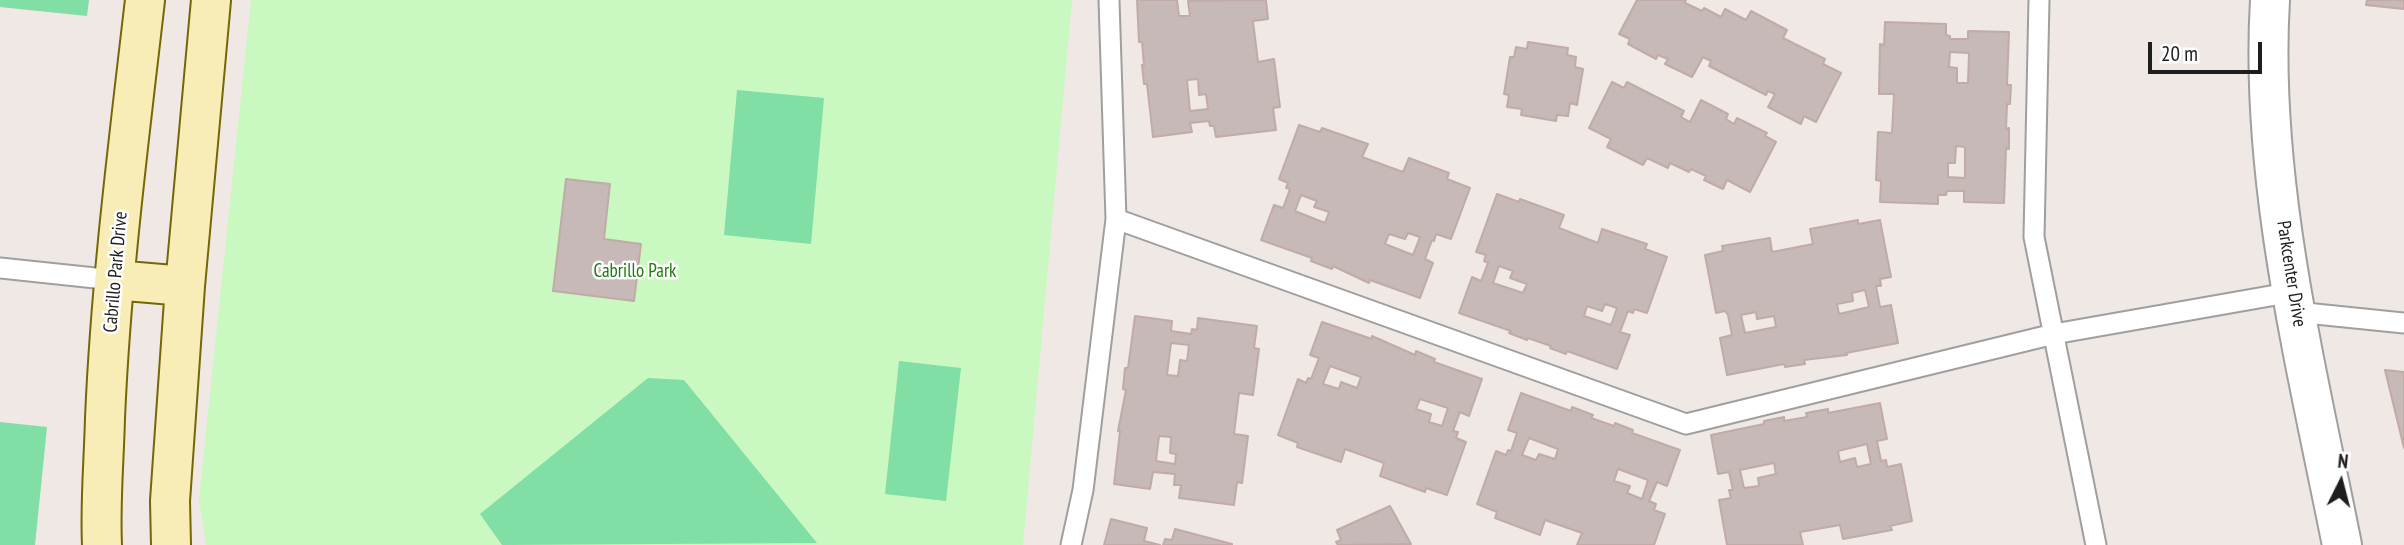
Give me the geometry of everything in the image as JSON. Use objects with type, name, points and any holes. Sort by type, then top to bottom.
[{"type":"street","name":"Cabrillo Park Drive","points":[[102,545],[107,387],[114,280],[145,0]]},
{"type":"street","points":[[171,545],[170,501],[185,286],[211,0]]},
{"type":"street","name":"Parkcenter Drive","points":[[2270,0],[2268,69],[2273,162],[2295,302],[2342,545]]},
{"type":"street","points":[[114,280],[185,286]]},
{"type":"lane","points":[[1071,545],[1083,490],[1116,219],[1109,0]]},
{"type":"lane","points":[[2039,0],[2034,237],[2096,545]]},
{"type":"lane","points":[[1116,219],[1686,424],[2054,334],[2295,302],[2404,323]]},
{"type":"lane","points":[[0,268],[114,280]]},
{"type":"green space","points":[[0,0],[89,0],[87,16],[0,7]]},
{"type":"green space","name":"Cabrillo Park","points":[[251,0],[1072,0],[1023,545],[206,545],[199,499]]},
{"type":"green space","points":[[737,90],[824,98],[811,244],[724,235]]},
{"type":"green space","points":[[899,361],[961,368],[946,501],[885,494]]},
{"type":"green space","points":[[648,378],[684,380],[817,543],[502,545],[480,514]]},
{"type":"green space","points":[[0,422],[47,427],[35,545],[0,545]]},
{"type":"building","points":[[1137,0],[1177,0],[1179,16],[1190,16],[1188,1],[1266,0],[1268,19],[1253,21],[1258,62],[1274,59],[1280,107],[1273,108],[1276,130],[1216,137],[1214,126],[1210,126],[1209,121],[1190,123],[1192,132],[1153,137],[1147,84],[1144,84],[1142,42],[1139,42]],"holes":[[[1198,79],[1199,95],[1206,94],[1208,109],[1190,111],[1187,80]]]},
{"type":"building","points":[[1637,0],[1686,0],[1685,3],[1702,11],[1704,8],[1721,17],[1725,9],[1746,20],[1751,11],[1787,30],[1783,38],[1825,59],[1823,64],[1841,73],[1816,122],[1804,116],[1801,124],[1768,107],[1775,94],[1768,91],[1766,95],[1709,66],[1711,61],[1703,57],[1692,77],[1665,64],[1668,59],[1658,55],[1656,59],[1628,44],[1630,39],[1619,34]]},
{"type":"building","points":[[2367,0],[2404,0],[2404,9],[2366,5]]},
{"type":"building","points":[[1885,22],[1946,24],[1946,35],[1950,36],[1950,39],[1968,39],[1968,31],[2009,32],[2007,85],[2011,85],[2010,104],[2007,104],[2006,129],[2009,128],[2009,149],[2006,148],[2004,203],[1964,202],[1964,191],[1947,191],[1946,195],[1938,195],[1938,204],[1880,202],[1881,181],[1876,180],[1878,132],[1892,133],[1894,94],[1879,94],[1880,44],[1884,45]],"holes":[[[1950,52],[1969,53],[1968,83],[1957,83],[1957,68],[1949,67]],[[1956,146],[1965,147],[1965,178],[1948,177],[1948,163],[1955,163]]]},
{"type":"building","points":[[1528,42],[1568,48],[1567,55],[1576,57],[1575,67],[1583,69],[1577,105],[1570,103],[1568,116],[1557,115],[1556,121],[1521,115],[1522,109],[1507,107],[1509,95],[1504,94],[1510,57],[1514,57],[1516,47],[1527,49]]},
{"type":"building","points":[[1612,82],[1624,88],[1627,82],[1684,111],[1681,117],[1690,122],[1701,100],[1728,114],[1726,119],[1734,124],[1737,118],[1767,133],[1765,136],[1776,142],[1750,192],[1727,180],[1723,189],[1704,180],[1706,176],[1670,163],[1668,168],[1647,158],[1643,165],[1607,147],[1611,139],[1589,128]]},
{"type":"building","points":[[1299,125],[1320,132],[1322,128],[1368,144],[1362,157],[1403,172],[1409,158],[1449,173],[1447,179],[1470,188],[1451,239],[1436,234],[1434,241],[1432,240],[1425,259],[1433,263],[1420,298],[1370,280],[1369,283],[1333,266],[1332,269],[1311,261],[1312,258],[1261,240],[1274,205],[1283,208],[1290,189],[1286,188],[1288,183],[1279,179]],"holes":[[[1301,195],[1317,201],[1314,207],[1329,212],[1325,223],[1295,211]],[[1408,233],[1420,237],[1413,255],[1385,244],[1389,234],[1405,239]]]},
{"type":"building","points":[[566,179],[610,184],[604,239],[641,244],[634,301],[553,291]]},
{"type":"building","points":[[1497,194],[1519,202],[1520,199],[1564,215],[1559,228],[1598,243],[1602,229],[1647,244],[1645,249],[1667,257],[1647,313],[1634,309],[1633,313],[1628,311],[1620,332],[1630,335],[1617,369],[1567,351],[1566,354],[1550,348],[1551,346],[1528,338],[1527,340],[1509,333],[1511,331],[1459,313],[1472,277],[1481,281],[1488,263],[1484,261],[1486,255],[1476,252]],"holes":[[[1499,266],[1513,271],[1510,278],[1527,284],[1523,293],[1493,283]],[[1605,304],[1617,308],[1611,325],[1584,316],[1587,306],[1602,311]]]},
{"type":"building","points":[[1858,220],[1858,224],[1880,220],[1891,277],[1880,279],[1881,286],[1876,286],[1880,307],[1891,305],[1898,343],[1846,353],[1847,355],[1804,360],[1805,364],[1785,367],[1784,364],[1727,375],[1720,338],[1732,335],[1728,315],[1725,311],[1716,313],[1705,255],[1723,251],[1722,246],[1770,238],[1772,252],[1813,244],[1810,229]],"holes":[[[1865,290],[1869,307],[1839,314],[1837,304],[1853,301],[1852,293]],[[1756,312],[1757,319],[1774,316],[1776,327],[1745,333],[1741,315]]]},
{"type":"building","points":[[1135,316],[1172,321],[1171,331],[1191,334],[1192,329],[1197,330],[1198,318],[1257,326],[1254,348],[1259,349],[1253,395],[1239,393],[1234,434],[1248,436],[1242,483],[1237,482],[1234,505],[1179,498],[1181,485],[1174,485],[1175,474],[1153,472],[1150,489],[1114,484],[1118,431],[1126,390],[1123,389],[1125,368],[1128,368]],"holes":[[[1171,343],[1189,345],[1187,361],[1180,360],[1178,376],[1167,375]],[[1159,436],[1171,437],[1170,453],[1176,454],[1175,464],[1156,461]]]},
{"type":"building","points":[[1322,322],[1372,339],[1372,336],[1415,355],[1416,351],[1435,359],[1434,362],[1482,379],[1469,416],[1460,412],[1453,431],[1458,432],[1456,438],[1466,442],[1447,495],[1426,488],[1425,492],[1380,476],[1384,463],[1345,449],[1341,462],[1297,447],[1298,443],[1278,435],[1298,379],[1306,383],[1308,378],[1311,379],[1319,358],[1310,355]],"holes":[[[1330,366],[1361,377],[1357,388],[1341,382],[1339,389],[1323,384]],[[1420,399],[1448,408],[1442,426],[1429,422],[1431,414],[1416,409]]]},
{"type":"building","points":[[2385,370],[2404,372],[2404,448]]},
{"type":"building","points":[[1521,393],[1571,411],[1572,407],[1593,415],[1591,418],[1614,426],[1615,423],[1633,430],[1632,433],[1680,450],[1667,486],[1657,482],[1649,501],[1656,504],[1654,510],[1665,514],[1654,545],[1577,545],[1582,533],[1545,520],[1540,535],[1495,518],[1497,512],[1477,504],[1496,451],[1506,455],[1508,450],[1511,451],[1517,433],[1508,430]],"holes":[[[1529,438],[1558,449],[1555,459],[1539,454],[1536,460],[1522,455]],[[1618,469],[1648,480],[1642,499],[1627,493],[1630,486],[1614,481]]]},
{"type":"building","points":[[1880,403],[1887,439],[1877,441],[1881,461],[1886,460],[1887,467],[1901,464],[1912,521],[1890,526],[1892,530],[1843,539],[1840,525],[1800,532],[1803,545],[1727,545],[1719,500],[1731,498],[1729,490],[1733,490],[1729,472],[1718,474],[1711,435],[1784,417],[1784,421],[1807,417],[1806,413],[1828,409],[1828,413]],"holes":[[[1867,444],[1871,464],[1857,467],[1855,458],[1840,462],[1838,451]],[[1774,463],[1776,474],[1758,478],[1759,486],[1744,488],[1740,470]]]},
{"type":"building","points":[[1390,506],[1411,544],[1338,545],[1336,542],[1341,540],[1337,530]]},
{"type":"building","points":[[1111,519],[1147,528],[1144,541],[1160,545],[1104,545]]},
{"type":"building","points":[[1175,529],[1232,545],[1163,545],[1165,539],[1172,540]]}]
